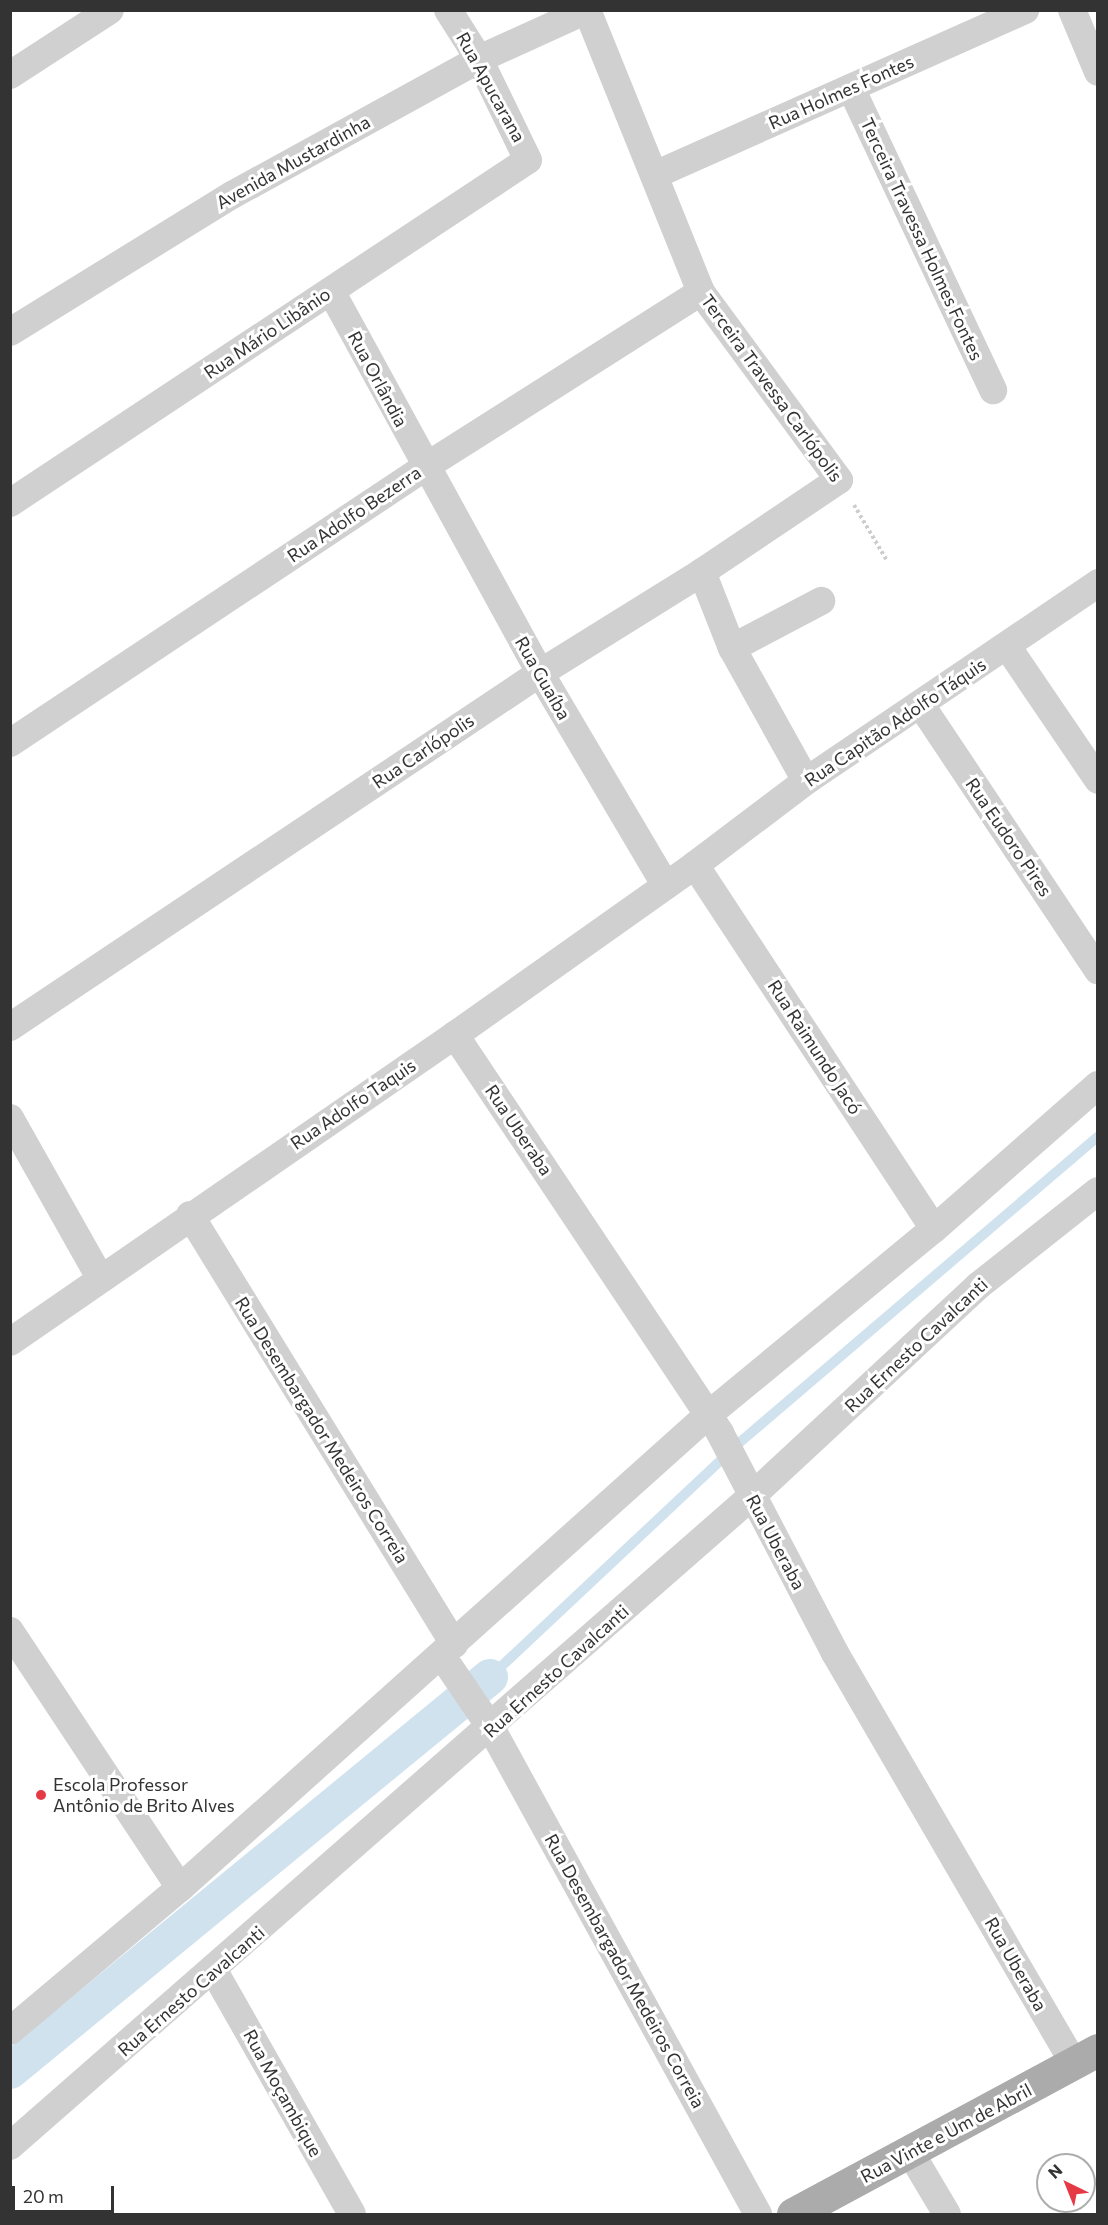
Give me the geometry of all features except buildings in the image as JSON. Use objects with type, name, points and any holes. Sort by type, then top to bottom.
[{"type":"main road","name":"Rua Vinte e Um de Abril","points":[[793,2214],[1086,2057]]},
{"type":"street","points":[[10,75],[110,10]]},
{"type":"street","name":"Rua Apucarana","points":[[448,10],[479,59],[528,156],[525,164]]},
{"type":"street","name":"Avenida Mustardinha","points":[[10,332],[232,195],[479,59],[587,10]]},
{"type":"street","name":"Terceira Travessa Carlópolis","points":[[587,10],[657,174],[701,292],[839,480]]},
{"type":"street","name":"Rua Holmes Fontes","points":[[657,174],[1025,10]]},
{"type":"street","points":[[1072,10],[1098,72]]},
{"type":"street","name":"Terceira Travessa Holmes Fontes","points":[[851,88],[993,390]]},
{"type":"street","name":"Rua Mário Libânio","points":[[10,503],[525,164]]},
{"type":"street","name":"Rua Orlândia","points":[[330,291],[424,467]]},
{"type":"street","name":"Rua Adolfo Bezerra","points":[[10,743],[424,467],[701,292]]},
{"type":"street","name":"Rua Guaíba","points":[[424,467],[540,674],[666,886]]},
{"type":"street","name":"Rua Carlópolis","points":[[10,1027],[540,674],[702,572],[839,480]]},
{"type":"street","points":[[702,572],[732,648],[806,781]]},
{"type":"street","name":"Rua Capitão Adolfo Táquis","points":[[695,865],[806,781],[1098,583]]},
{"type":"street","points":[[732,648],[821,601]]},
{"type":"street","points":[[1007,646],[1098,780]]},
{"type":"street","name":"Rua Eudoro Pires","points":[[921,705],[1098,970]]},
{"type":"street","name":"Rua Adolfo Taquis","points":[[10,1342],[190,1215],[455,1035],[695,865]]},
{"type":"street","name":"Rua Raimundo Jacó","points":[[695,865],[934,1229]]},
{"type":"street","name":"Rua Uberaba","points":[[455,1035],[714,1424],[835,1653],[1086,2057]]},
{"type":"street","points":[[10,2031],[449,1656],[1098,1085]]},
{"type":"street","points":[[10,1118],[100,1278]]},
{"type":"street","name":"Rua Ernesto Cavalcanti","points":[[10,2146],[491,1728],[749,1491],[978,1286],[1098,1191]]},
{"type":"street","name":"Rua Desembargador Medeiros Correia","points":[[190,1215],[491,1728],[758,2214]]},
{"type":"street","points":[[10,1631],[180,1888]]},
{"type":"street","name":"Rua Moçambique","points":[[214,1971],[352,2214]]},
{"type":"street","points":[[910,2152],[946,2214]]},
{"type":"path","name":"Terceira Travessa Carlópolis","points":[[839,480],[886,559]]},
{"type":"waterway","points":[[490,1677],[739,1443],[1098,1136]]},
{"type":"waterway","points":[[10,2071],[490,1677]]},
{"type":"place","name":"Escola Professor Antônio de Brito Alves","points":[[41,1795]]}]
